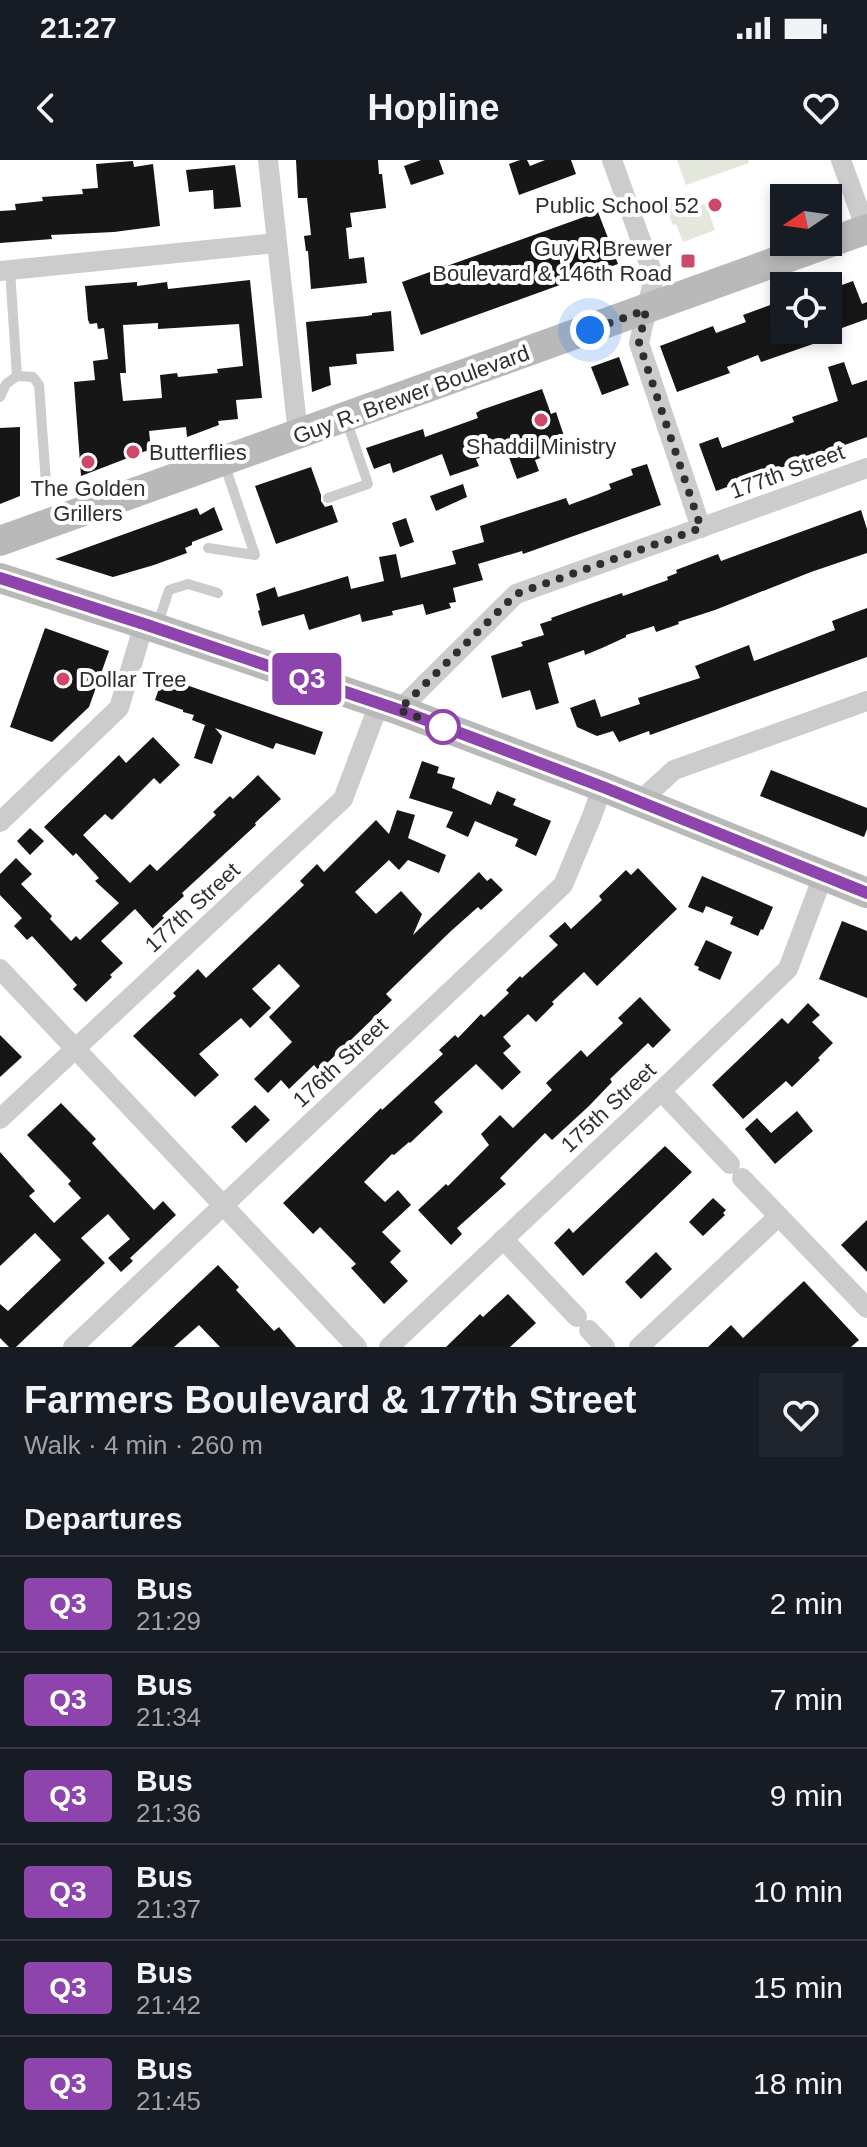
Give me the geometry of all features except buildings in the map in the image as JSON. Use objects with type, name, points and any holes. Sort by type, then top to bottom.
[{"type":"main road","name":"Guy R. Brewer Boulevard","points":[[0,541],[866,229]]},
{"type":"main road","points":[[0,578],[389,707],[602,787],[867,893]]},
{"type":"street","points":[[268,160],[298,434]]},
{"type":"street","points":[[612,160],[654,277],[639,343],[701,528]]},
{"type":"street","points":[[841,160],[866,229]]},
{"type":"street","points":[[5,270],[276,243]]},
{"type":"street","name":"177th Street","points":[[0,1119],[343,799],[389,707],[516,594],[867,468]]},
{"type":"street","points":[[0,822],[119,708],[150,626]]},
{"type":"street","points":[[639,802],[674,770],[867,701]]},
{"type":"street","name":"176th Street","points":[[73,1347],[563,885],[602,787]]},
{"type":"street","name":"175th Street","points":[[389,1347],[788,969],[823,876]]},
{"type":"street","points":[[0,969],[357,1347]]},
{"type":"street","points":[[661,1091],[867,1308]]},
{"type":"street","points":[[639,1347],[779,1216]]},
{"type":"street","points":[[503,1239],[605,1347]]},
{"type":"lane","points":[[5,270],[17,376]]},
{"type":"lane","points":[[0,397],[6,384],[17,376],[33,377],[39,385],[46,483]]},
{"type":"lane","points":[[328,498],[368,484],[345,417]]},
{"type":"lane","points":[[208,548],[255,555],[223,461]]},
{"type":"lane","points":[[150,626],[169,590],[188,584],[218,593]]},
{"type":"shaded area","points":[[677,160],[748,160],[749,163],[686,185]]},
{"type":"shaded area","points":[[695,195],[699,206],[706,204],[715,230],[683,242],[665,205]]},
{"type":"bus line","name":"Q3","points":[[0,578],[399,710],[603,787],[867,893]]},
{"type":"place","name":"Public School 52","points":[[715,205]]},
{"type":"place","name":"Guy R Brewer Boulevard & 146th Road","points":[[688,261]]},
{"type":"place","name":"Shaddi Ministry","points":[[541,420]]},
{"type":"place","name":"Butterflies","points":[[133,452]]},
{"type":"place","name":"The Golden Grillers","points":[[88,462]]},
{"type":"place","name":"Dollar Tree","points":[[63,679]]},
{"type":"route","points":[[443,727],[457,732],[399,710],[516,594],[701,528],[639,343],[646,310],[590,330]]}]
